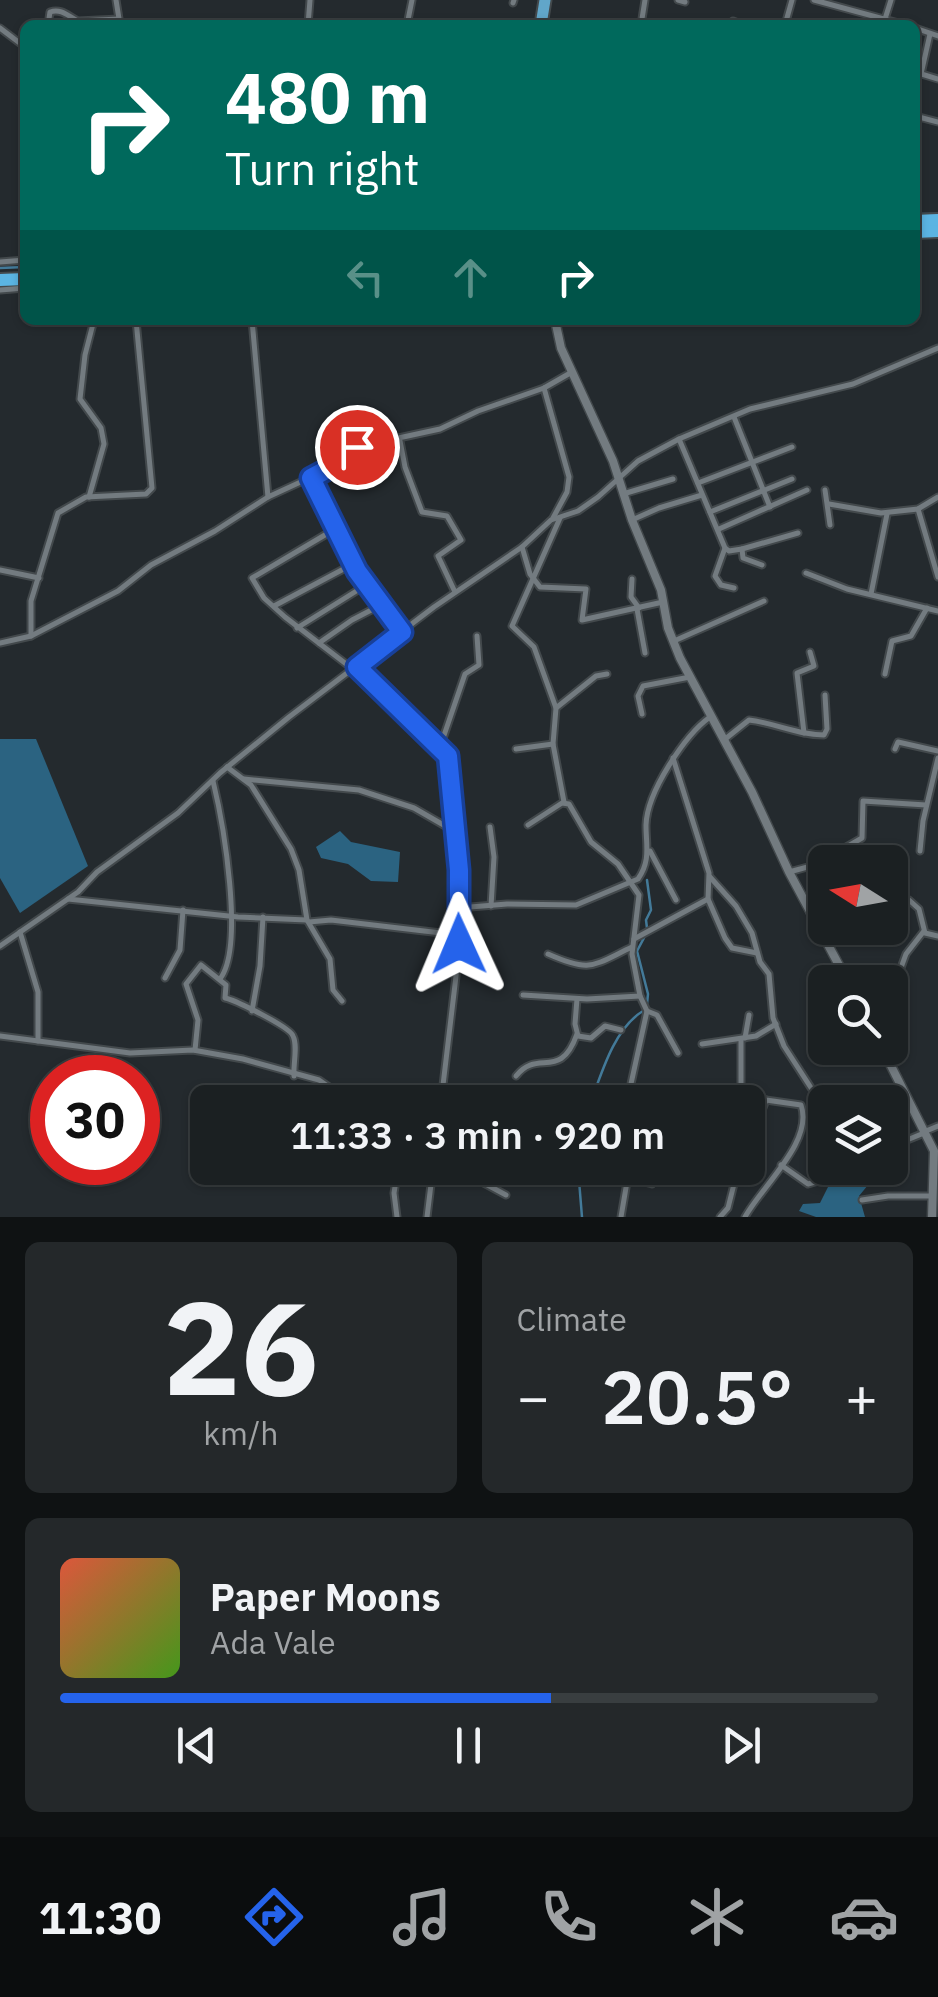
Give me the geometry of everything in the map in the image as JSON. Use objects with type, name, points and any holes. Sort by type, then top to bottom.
[{"type":"street","points":[[814,0],[888,20]]},
{"type":"street","points":[[885,19],[890,0]]},
{"type":"street","points":[[49,20],[54,10],[77,20]]},
{"type":"street","points":[[0,28],[20,43]]},
{"type":"street","points":[[920,68],[934,35]]},
{"type":"street","points":[[89,497],[104,444],[101,428],[80,399],[93,325]]},
{"type":"street","points":[[31,636],[30,610],[54,517],[67,505],[89,497],[146,494],[153,486],[137,325]]},
{"type":"street","points":[[252,325],[268,497]]},
{"type":"street","points":[[556,325],[561,348],[613,461],[664,602],[674,642],[808,909]]},
{"type":"street","points":[[0,946],[68,899],[97,872],[178,813],[228,767],[402,632],[522,547],[551,520],[578,512],[638,461],[750,408],[853,384],[938,348]]},
{"type":"street","points":[[0,644],[31,636],[118,591],[151,565],[268,497],[341,462],[357,447],[440,429],[544,388],[572,372]]},
{"type":"street","points":[[544,388],[568,477],[567,492],[551,520]]},
{"type":"street","points":[[734,416],[770,507]]},
{"type":"street","points":[[679,439],[729,552],[798,532]]},
{"type":"street","points":[[400,440],[409,480],[422,512],[447,516],[461,540],[438,556],[456,592]]},
{"type":"street","points":[[698,483],[792,447]]},
{"type":"street","points":[[311,478],[353,564],[402,632]]},
{"type":"street","points":[[623,494],[673,479]]},
{"type":"street","points":[[710,512],[792,479]]},
{"type":"street","points":[[719,529],[807,490]]},
{"type":"street","points":[[825,490],[830,525]]},
{"type":"street","points":[[632,520],[702,495]]},
{"type":"street","points":[[829,504],[887,512],[918,509],[938,497]]},
{"type":"street","points":[[918,509],[938,578]]},
{"type":"street","points":[[870,594],[887,512]]},
{"type":"street","points":[[561,515],[512,626],[534,648],[556,708],[553,744],[564,802],[573,808],[596,849],[614,860],[633,883],[639,902],[632,948],[646,1011],[630,1085]]},
{"type":"street","points":[[334,529],[252,576],[297,628],[356,668],[448,758],[459,870],[458,980],[443,1085]]},
{"type":"street","points":[[522,547],[534,580],[544,589],[568,586],[586,590],[582,620],[664,602]]},
{"type":"street","points":[[725,548],[715,576],[721,585],[734,588]]},
{"type":"street","points":[[742,549],[744,558],[762,565]]},
{"type":"street","points":[[274,606],[353,564]]},
{"type":"street","points":[[0,570],[39,578]]},
{"type":"street","points":[[806,573],[938,611]]},
{"type":"street","points":[[632,579],[644,653]]},
{"type":"street","points":[[297,628],[366,585]]},
{"type":"street","points":[[674,642],[764,602]]},
{"type":"street","points":[[319,643],[380,605]]},
{"type":"street","points":[[885,674],[892,641],[911,636],[926,608]]},
{"type":"street","points":[[440,747],[465,674],[480,665],[477,636]]},
{"type":"street","points":[[804,733],[797,673],[814,666],[810,652]]},
{"type":"street","points":[[556,708],[596,676],[607,674]]},
{"type":"street","points":[[642,714],[638,696],[643,686],[690,677]]},
{"type":"street","points":[[724,740],[749,720],[822,735],[826,732],[824,695]]},
{"type":"street","points":[[458,908],[576,905],[633,883],[643,872],[649,848],[646,820],[660,782],[698,726],[710,717]]},
{"type":"street","points":[[895,749],[899,742],[938,753],[920,851]]},
{"type":"street","points":[[516,748],[553,744]]},
{"type":"street","points":[[674,758],[710,877],[708,899],[729,946],[757,953]]},
{"type":"street","points":[[228,767],[251,785],[291,850],[309,923],[330,959],[334,990],[342,1001]]},
{"type":"street","points":[[244,779],[359,790],[414,808],[454,831]]},
{"type":"street","points":[[213,781],[228,856],[228,962],[220,979]]},
{"type":"street","points":[[789,872],[816,864],[862,838],[862,801],[926,805]]},
{"type":"street","points":[[528,824],[564,802]]},
{"type":"street","points":[[490,828],[494,857],[492,906]]},
{"type":"street","points":[[649,848],[676,900]]},
{"type":"street","points":[[710,877],[736,906],[752,933],[757,953],[769,974],[776,1024],[791,1059],[808,1085]]},
{"type":"street","points":[[68,899],[458,934]]},
{"type":"street","points":[[634,939],[708,899]]},
{"type":"street","points":[[908,900],[919,909],[924,931]]},
{"type":"street","points":[[165,978],[180,950],[183,910]]},
{"type":"street","points":[[252,1011],[261,960],[263,917]]},
{"type":"street","points":[[924,931],[938,936]]},
{"type":"street","points":[[902,965],[924,931]]},
{"type":"street","points":[[20,932],[38,992],[38,1041]]},
{"type":"street","points":[[826,945],[838,965]]},
{"type":"street","points":[[548,954],[582,967],[597,965],[632,948]]},
{"type":"street","points":[[195,1050],[198,1020],[186,984],[200,966],[226,985],[225,998],[290,1031],[295,1042],[294,1076]]},
{"type":"street","points":[[523,995],[640,996]]},
{"type":"street","points":[[516,1076],[528,1065],[558,1062],[571,1052],[577,1034],[578,998]]},
{"type":"street","points":[[646,1011],[656,1014],[678,1053]]},
{"type":"street","points":[[745,1217],[796,1145],[804,1109],[798,1104],[741,1092],[743,1039],[749,1015]]},
{"type":"street","points":[[702,1044],[743,1039],[776,1024]]},
{"type":"street","points":[[577,1034],[591,1038],[606,1026],[621,1030]]},
{"type":"street","points":[[0,1036],[130,1053],[195,1050],[262,1063],[327,1085]]},
{"type":"street","points":[[891,1065],[935,1143],[932,1217]]},
{"type":"street","points":[[908,1140],[938,1126]]},
{"type":"street","points":[[780,1164],[808,1184]]},
{"type":"street","points":[[395,1185],[397,1217]]},
{"type":"street","points":[[426,1217],[431,1185]]},
{"type":"street","points":[[487,1185],[506,1195]]},
{"type":"street","points":[[621,1217],[626,1185]]},
{"type":"street","points":[[720,1217],[729,1205],[734,1185]]},
{"type":"street","points":[[862,1200],[934,1196]]},
{"type":"shaded area","points":[[0,739],[36,739],[88,866],[20,913],[0,878]]},
{"type":"shaded area","points":[[340,831],[351,842],[400,852],[398,882],[371,881],[348,864],[321,858],[316,847]]},
{"type":"shaded area","points":[[829,1185],[868,1185],[859,1196],[865,1217],[816,1217],[799,1211],[803,1204],[820,1203]]},
{"type":"waterway","points":[[920,214],[938,214]]},
{"type":"waterway","points":[[0,268],[20,267]]},
{"type":"waterway","points":[[647,880],[651,910],[647,928]]},
{"type":"waterway","points":[[645,936],[637,951],[647,1004]]},
{"type":"waterway","points":[[597,1085],[617,1039],[643,1011]]},
{"type":"waterway","points":[[579,1185],[582,1217]]},
{"type":"route","points":[[357,447],[347,458],[311,478],[357,571],[402,632],[357,667],[448,756],[459,870],[459,944]]}]
